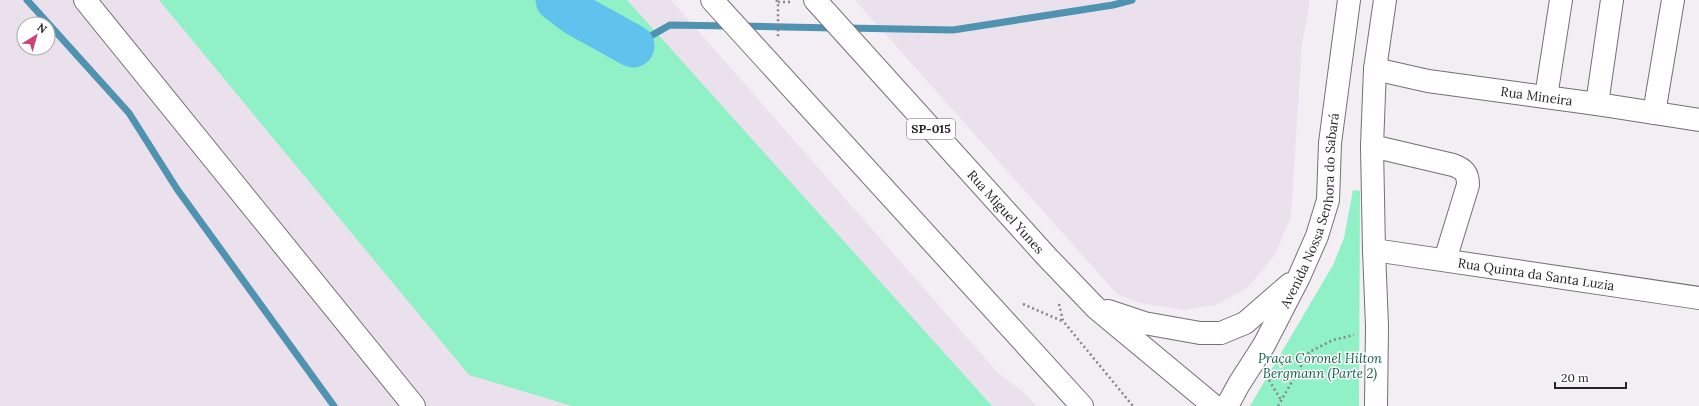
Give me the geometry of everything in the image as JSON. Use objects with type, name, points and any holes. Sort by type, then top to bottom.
[{"type":"main road","points":[[85,0],[414,406]]},
{"type":"main road","points":[[712,0],[1082,406]]},
{"type":"main road","name":"Rua Miguel Yunes","points":[[816,0],[1047,257],[1096,308],[1214,406]]},
{"type":"main road","name":"Avenida Nossa Senhora do Sabará","points":[[1228,406],[1239,384],[1264,345],[1299,277],[1317,236],[1328,200],[1330,143],[1349,0]]},
{"type":"main road","points":[[1376,406],[1377,326],[1372,146],[1375,69],[1385,0]]},
{"type":"main road","points":[[1546,97],[1561,0]]},
{"type":"main road","points":[[1597,104],[1612,0]]},
{"type":"main road","points":[[1654,113],[1673,0]]},
{"type":"main road","name":"Rua Mineira","points":[[1375,69],[1428,81],[1597,104],[1699,120]]},
{"type":"main road","points":[[1372,146],[1453,164],[1462,168],[1468,176],[1468,185],[1445,260]]},
{"type":"main road","name":"Rua Quinta da Santa Luzia","points":[[1374,250],[1699,298]]},
{"type":"main road","points":[[1096,308],[1144,323],[1200,333],[1221,333],[1245,323],[1299,277]]},
{"type":"path","points":[[1063,321],[1133,406]]},
{"type":"path","points":[[1278,406],[1310,352],[1333,340],[1359,333],[1377,326]]},
{"type":"shaded area","points":[[0,0],[671,0],[998,373],[1028,396],[1036,406],[0,406]]},
{"type":"shaded area","points":[[855,0],[1310,0],[1302,44],[1291,216],[1275,255],[1247,288],[1216,305],[1183,310],[1140,303],[1117,294]]},
{"type":"green space","points":[[159,0],[627,0],[992,406],[572,406],[469,375]]},
{"type":"green space","name":"Praça Coronel Hilton Bergmann (Parte 2)","points":[[1353,190],[1360,191],[1359,406],[1250,406],[1333,265],[1344,238]]},
{"type":"waterway","points":[[27,0],[129,113],[177,189],[334,406]]},
{"type":"waterway","points":[[557,0],[577,15],[633,46]]},
{"type":"waterway","points":[[846,28],[953,30],[1113,5],[1132,0]]},
{"type":"waterway","points":[[633,46],[670,25],[730,26]]},
{"type":"waterway","points":[[742,26],[834,28]]}]
